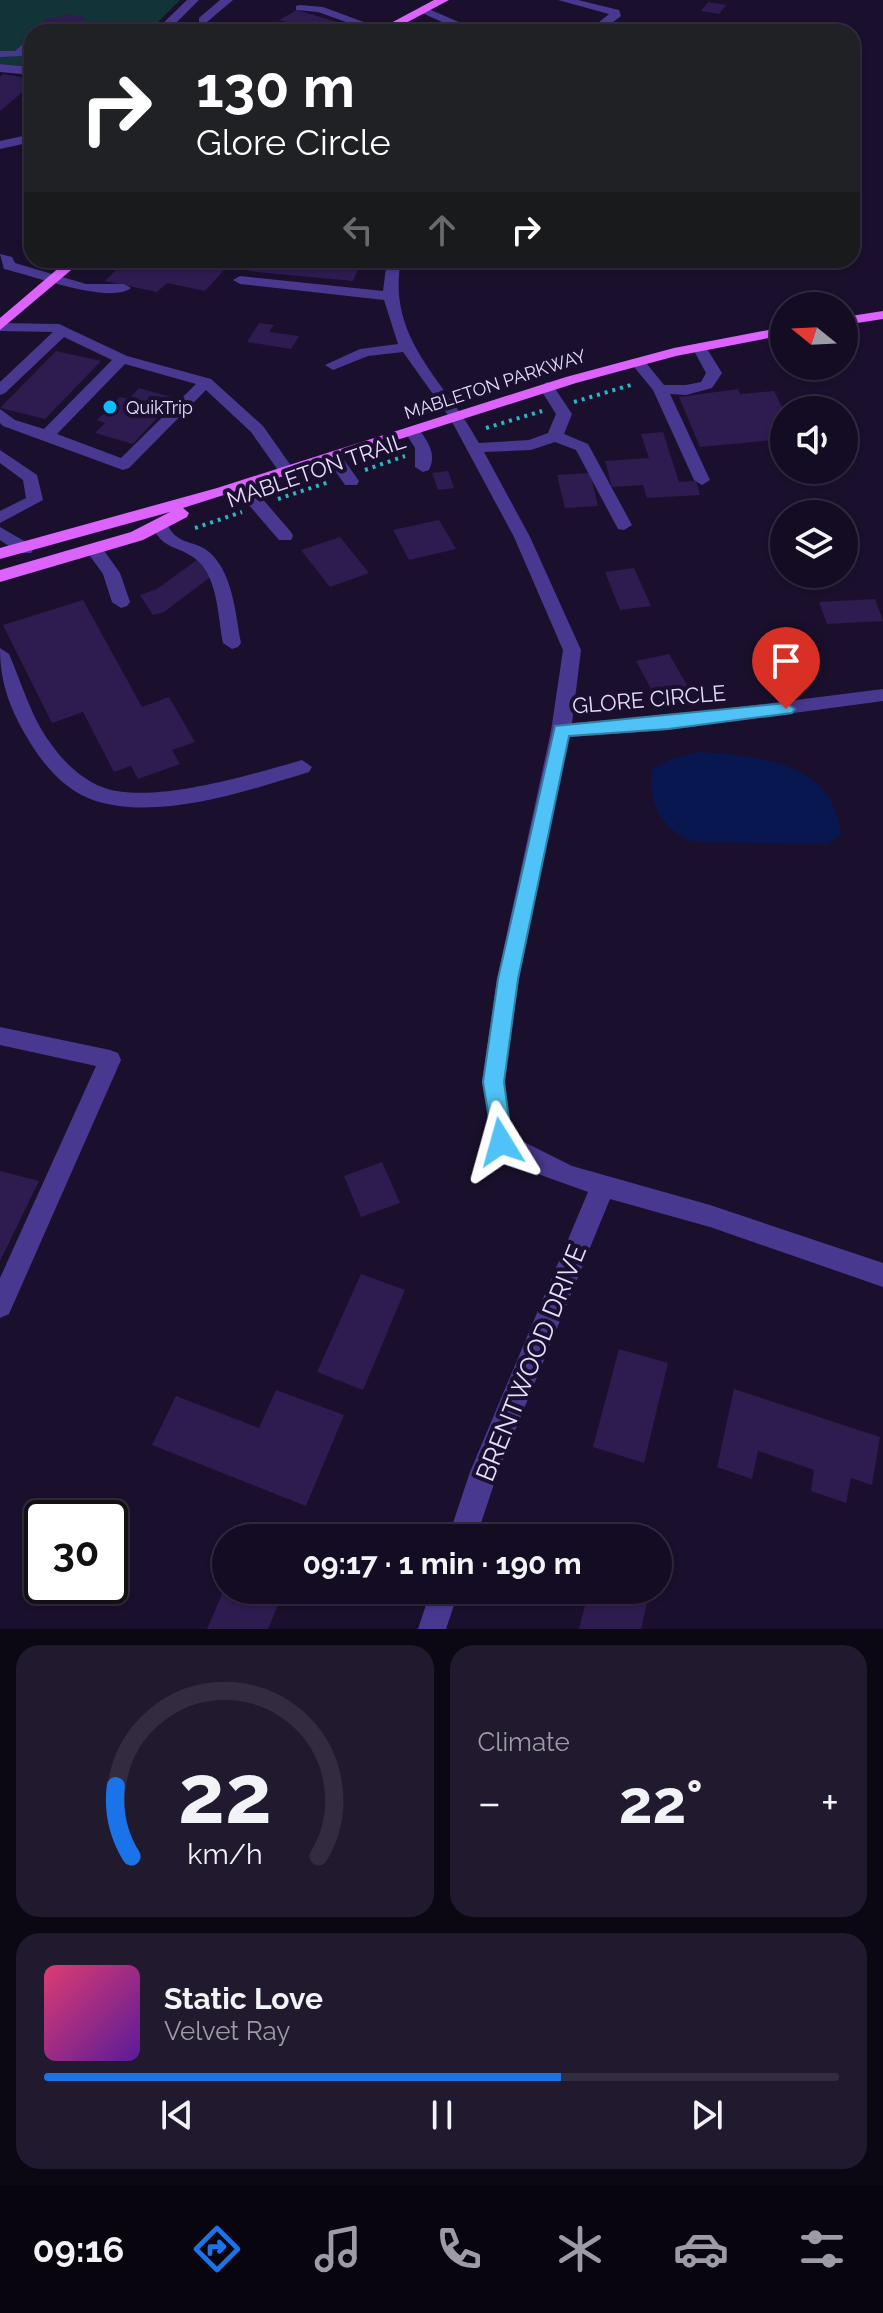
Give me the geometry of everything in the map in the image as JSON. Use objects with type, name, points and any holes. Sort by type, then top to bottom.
[{"type":"main road","points":[[397,24],[443,0]]},
{"type":"main road","points":[[0,327],[67,268]]},
{"type":"main road","points":[[858,319],[883,315]]},
{"type":"main road","name":"MABLETON PARKWAY","points":[[0,554],[223,492],[547,387],[699,347],[770,334]]},
{"type":"main road","name":"MABLETON PARKWAY","points":[[0,576],[162,531],[223,492]]},
{"type":"street","points":[[168,24],[193,0]]},
{"type":"street","points":[[203,20],[227,0]]},
{"type":"street","points":[[564,0],[615,12],[615,16],[604,24]]},
{"type":"street","points":[[300,8],[319,9],[362,24]]},
{"type":"street","points":[[424,10],[455,24]]},
{"type":"street","points":[[265,19],[272,24]]},
{"type":"street","points":[[347,24],[353,20]]},
{"type":"street","points":[[0,54],[18,54],[24,47]]},
{"type":"street","points":[[0,68],[24,70]]},
{"type":"street","points":[[0,145],[24,140]]},
{"type":"street","points":[[0,258],[7,260],[9,266],[56,277],[85,288],[124,288]]},
{"type":"street","points":[[393,268],[391,296],[394,315],[407,347],[438,394],[457,416],[471,441],[522,537],[572,650],[561,731],[508,979],[493,1082],[501,1142],[536,1164],[602,1188],[685,1208],[883,1275]]},
{"type":"street","points":[[240,280],[391,296]]},
{"type":"street","points":[[0,327],[54,327],[122,359],[206,382],[257,429],[286,470]]},
{"type":"street","points":[[0,390],[62,331]]},
{"type":"street","points":[[331,347],[341,362],[365,352],[407,347]]},
{"type":"street","points":[[656,384],[686,390],[707,385],[714,373],[699,347]]},
{"type":"street","points":[[47,435],[122,359]]},
{"type":"street","points":[[638,362],[656,384],[702,480]]},
{"type":"street","points":[[0,414],[9,423],[123,465],[206,382]]},
{"type":"street","points":[[547,387],[564,414],[555,436]]},
{"type":"street","points":[[413,432],[424,450],[423,467]]},
{"type":"street","points":[[471,441],[531,445],[555,436],[582,447],[624,525]]},
{"type":"street","points":[[0,455],[31,478],[35,500],[0,518]]},
{"type":"street","points":[[333,456],[349,479]]},
{"type":"street","points":[[242,486],[285,536]]},
{"type":"street","points":[[162,531],[178,546],[203,555],[219,581],[232,643]]},
{"type":"street","points":[[0,532],[25,549]]},
{"type":"street","points":[[94,549],[111,573],[121,602]]},
{"type":"street","points":[[0,654],[37,739],[76,783],[104,796],[150,800],[258,780],[302,767]]},
{"type":"street","name":"GLORE CIRCLE","points":[[561,731],[668,723],[883,695]]},
{"type":"street","points":[[0,1036],[110,1060],[0,1306]]},
{"type":"street","name":"BRENTWOOD DRIVE","points":[[467,1524],[484,1472],[602,1188]]},
{"type":"street","points":[[432,1629],[440,1604]]},
{"type":"path","points":[[471,441],[559,406],[656,384]]},
{"type":"path","name":"MABLETON TRAIL","points":[[162,531],[349,479],[424,450]]},
{"type":"green space","points":[[0,0],[180,0],[156,24],[24,24],[24,66],[0,64]]},
{"type":"shaded area","points":[[700,752],[768,761],[790,767],[808,777],[824,791],[835,810],[841,835],[827,844],[696,842],[685,838],[660,815],[652,793],[652,769],[672,759]]},
{"type":"building","points":[[708,2],[726,5],[719,14],[701,11]]},
{"type":"building","points":[[297,10],[337,22],[292,24],[279,20]]},
{"type":"building","points":[[63,14],[86,17],[79,24],[41,24],[48,17],[59,18]]},
{"type":"building","points":[[3,74],[24,78],[24,91],[0,111],[0,77]]},
{"type":"building","points":[[118,268],[226,268],[205,291],[167,283],[157,292],[105,281]]},
{"type":"building","points":[[249,268],[359,268],[353,281],[247,271]]},
{"type":"building","points":[[259,323],[274,325],[269,332],[299,336],[291,349],[247,342]]},
{"type":"building","points":[[56,351],[101,361],[45,419],[0,408]]},
{"type":"building","points":[[139,388],[175,398],[133,444],[95,433],[105,423],[97,420],[120,397],[129,399]]},
{"type":"building","points":[[738,389],[740,394],[774,391],[776,396],[770,396],[770,440],[700,447],[679,397]]},
{"type":"building","points":[[663,432],[679,482],[696,481],[700,495],[647,498],[643,485],[612,487],[605,461],[649,458],[641,434]]},
{"type":"building","points":[[448,471],[454,488],[438,490],[432,473]]},
{"type":"building","points":[[590,473],[598,506],[565,508],[557,475]]},
{"type":"building","points":[[439,520],[456,549],[409,560],[393,530]]},
{"type":"building","points":[[340,537],[369,573],[330,587],[301,550]]},
{"type":"building","points":[[201,557],[213,575],[164,612],[153,615],[140,595],[157,589]]},
{"type":"building","points":[[634,568],[651,606],[620,610],[605,572]]},
{"type":"building","points":[[875,599],[883,621],[827,624],[819,602]]},
{"type":"building","points":[[83,600],[142,707],[169,697],[195,742],[172,750],[180,764],[138,779],[131,766],[114,772],[83,712],[52,723],[3,625]]},
{"type":"building","points":[[669,654],[688,687],[654,694],[636,661]]},
{"type":"building","points":[[382,1162],[400,1203],[361,1217],[344,1176]]},
{"type":"building","points":[[0,1171],[39,1181],[0,1261]]},
{"type":"building","points":[[361,1274],[405,1290],[363,1390],[317,1372]]},
{"type":"building","points":[[619,1349],[668,1363],[644,1463],[593,1447]]},
{"type":"building","points":[[734,1389],[880,1437],[872,1485],[851,1478],[846,1503],[811,1491],[814,1470],[758,1451],[752,1479],[717,1467]]},
{"type":"building","points":[[276,1390],[344,1415],[306,1506],[152,1445],[176,1396],[259,1428]]},
{"type":"building","points":[[218,1604],[278,1604],[268,1629],[207,1629]]},
{"type":"building","points":[[585,1604],[647,1604],[641,1629],[579,1629]]},
{"type":"place","name":"QuikTrip","points":[[110,407]]},
{"type":"route","points":[[501,1142],[493,1082],[508,979],[561,731],[668,723],[786,709]]}]
